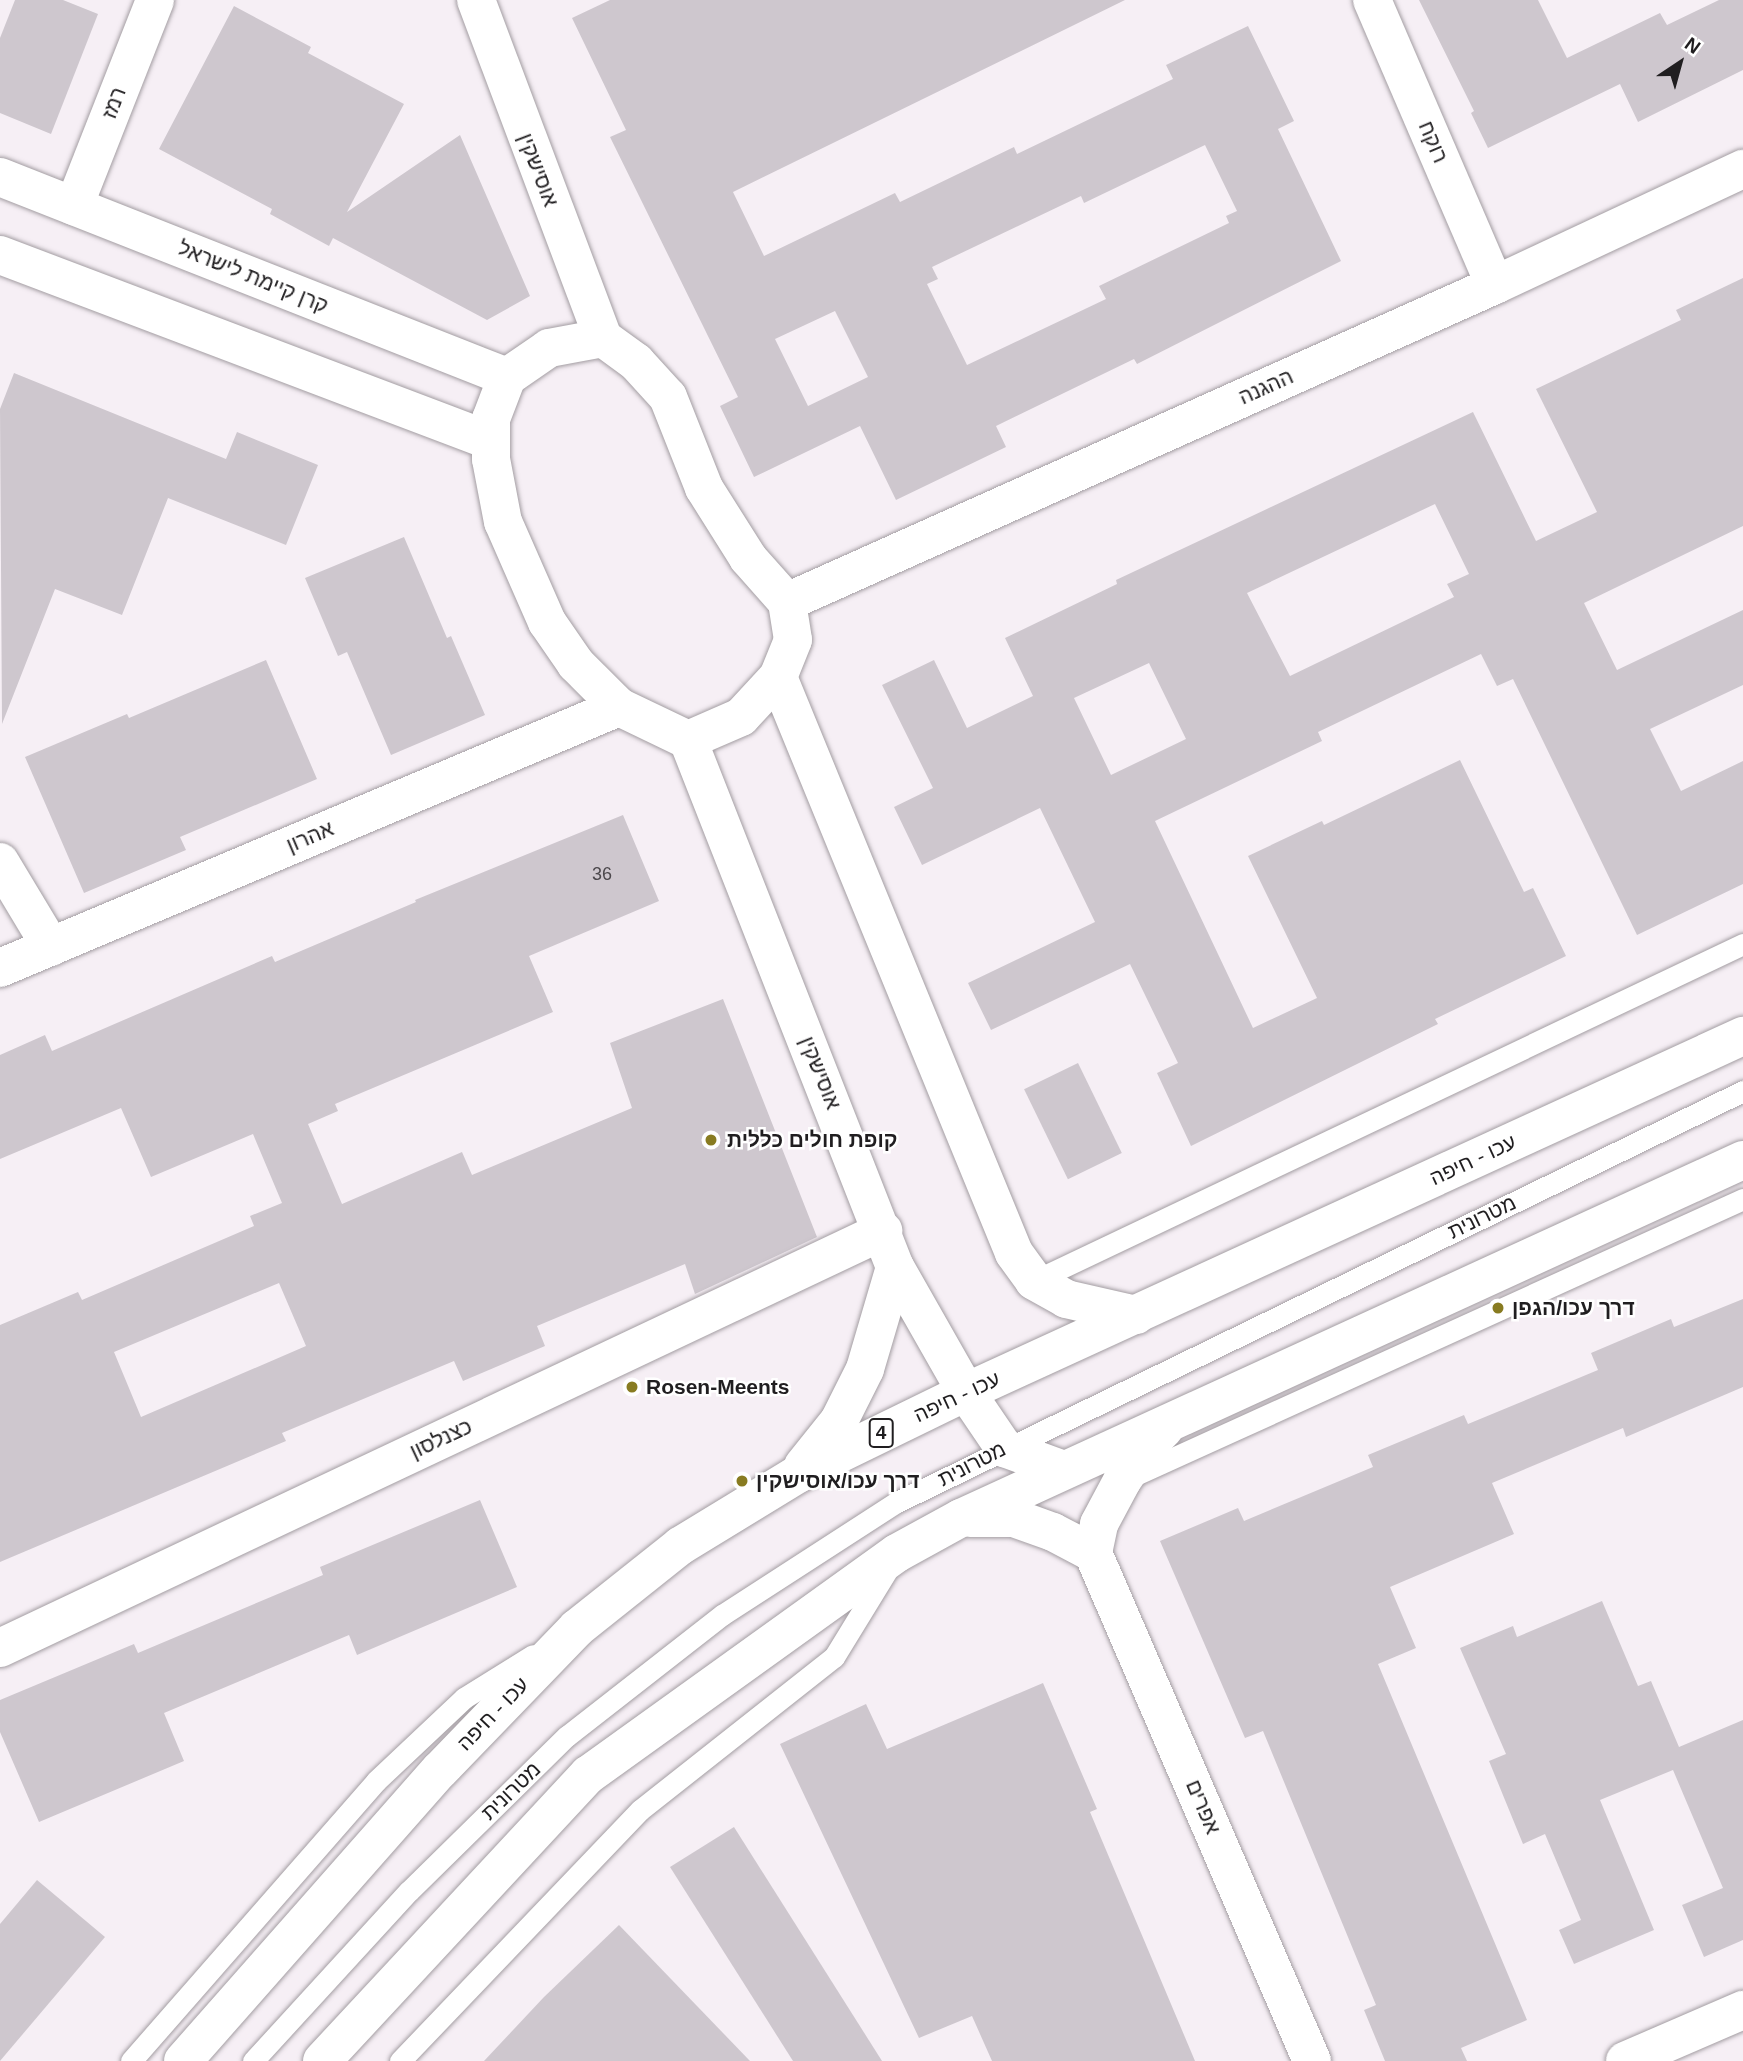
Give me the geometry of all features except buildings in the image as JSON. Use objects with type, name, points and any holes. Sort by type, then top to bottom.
[{"type":"main road","name":"רמז","points":[[74,206],[155,0]]},
{"type":"main road","name":"אוסישקין","points":[[476,0],[603,338]]},
{"type":"main road","name":"רוקח","points":[[1372,0],[1494,285]]},
{"type":"main road","name":"ההגנה","points":[[787,601],[1494,285],[1743,169]]},
{"type":"main road","name":"קרן קיימת לישראל","points":[[0,177],[507,377]]},
{"type":"main road","points":[[0,255],[491,441]]},
{"type":"main road","points":[[603,338],[636,362],[667,397],[704,488],[748,558],[787,601],[793,640],[778,677],[741,717],[688,740],[620,707],[576,664],[547,622],[503,522],[491,441],[491,419],[507,377],[549,348],[603,338]]},
{"type":"main road","points":[[778,677],[1014,1253],[1034,1280],[1066,1299],[1136,1315]]},
{"type":"main road","name":"אהרון","points":[[0,968],[620,707]]},
{"type":"main road","name":"אוסישקין","points":[[688,740],[895,1267],[966,1392],[1004,1448]]},
{"type":"main road","points":[[0,862],[51,947]]},
{"type":"main road","name":"עכו - חיפה","points":[[183,2061],[440,1770],[577,1628],[680,1546],[797,1474],[966,1392],[1743,1036]]},
{"type":"main road","points":[[322,2061],[588,1775],[897,1553],[961,1518],[1743,1160]]},
{"type":"main road","name":"כצנלסון","points":[[0,1648],[883,1231]]},
{"type":"main road","points":[[797,1474],[839,1421],[865,1369],[895,1267]]},
{"type":"main road","points":[[961,1518],[1014,1518],[1053,1532],[1093,1553],[1099,1524],[1122,1481],[1143,1450],[1171,1421]]},
{"type":"main road","points":[[1004,1448],[1065,1470]]},
{"type":"main road","name":"אפרים","points":[[1093,1553],[1312,2061]]},
{"type":"main road","points":[[1625,2061],[1743,2010]]},
{"type":"lane","points":[[1034,1280],[1743,944]]},
{"type":"lane","name":"מטרונית","points":[[253,2061],[409,1891],[567,1736],[722,1615],[897,1502],[1743,1091]]},
{"type":"lane","points":[[1122,1481],[1743,1199]]},
{"type":"lane","points":[[400,2061],[640,1810],[834,1657],[897,1553]]},
{"type":"lane","points":[[131,2061],[376,1781],[464,1698],[577,1628]]},
{"type":"place","name":"קופת חולים כללית","points":[[711,1140]]},
{"type":"place","name":"דרך עכו/הגפן","points":[[1498,1308]]},
{"type":"place","name":"Rosen-Meents","points":[[632,1387]]},
{"type":"place","name":"דרך עכו/אוסישקין","points":[[742,1481]]}]
